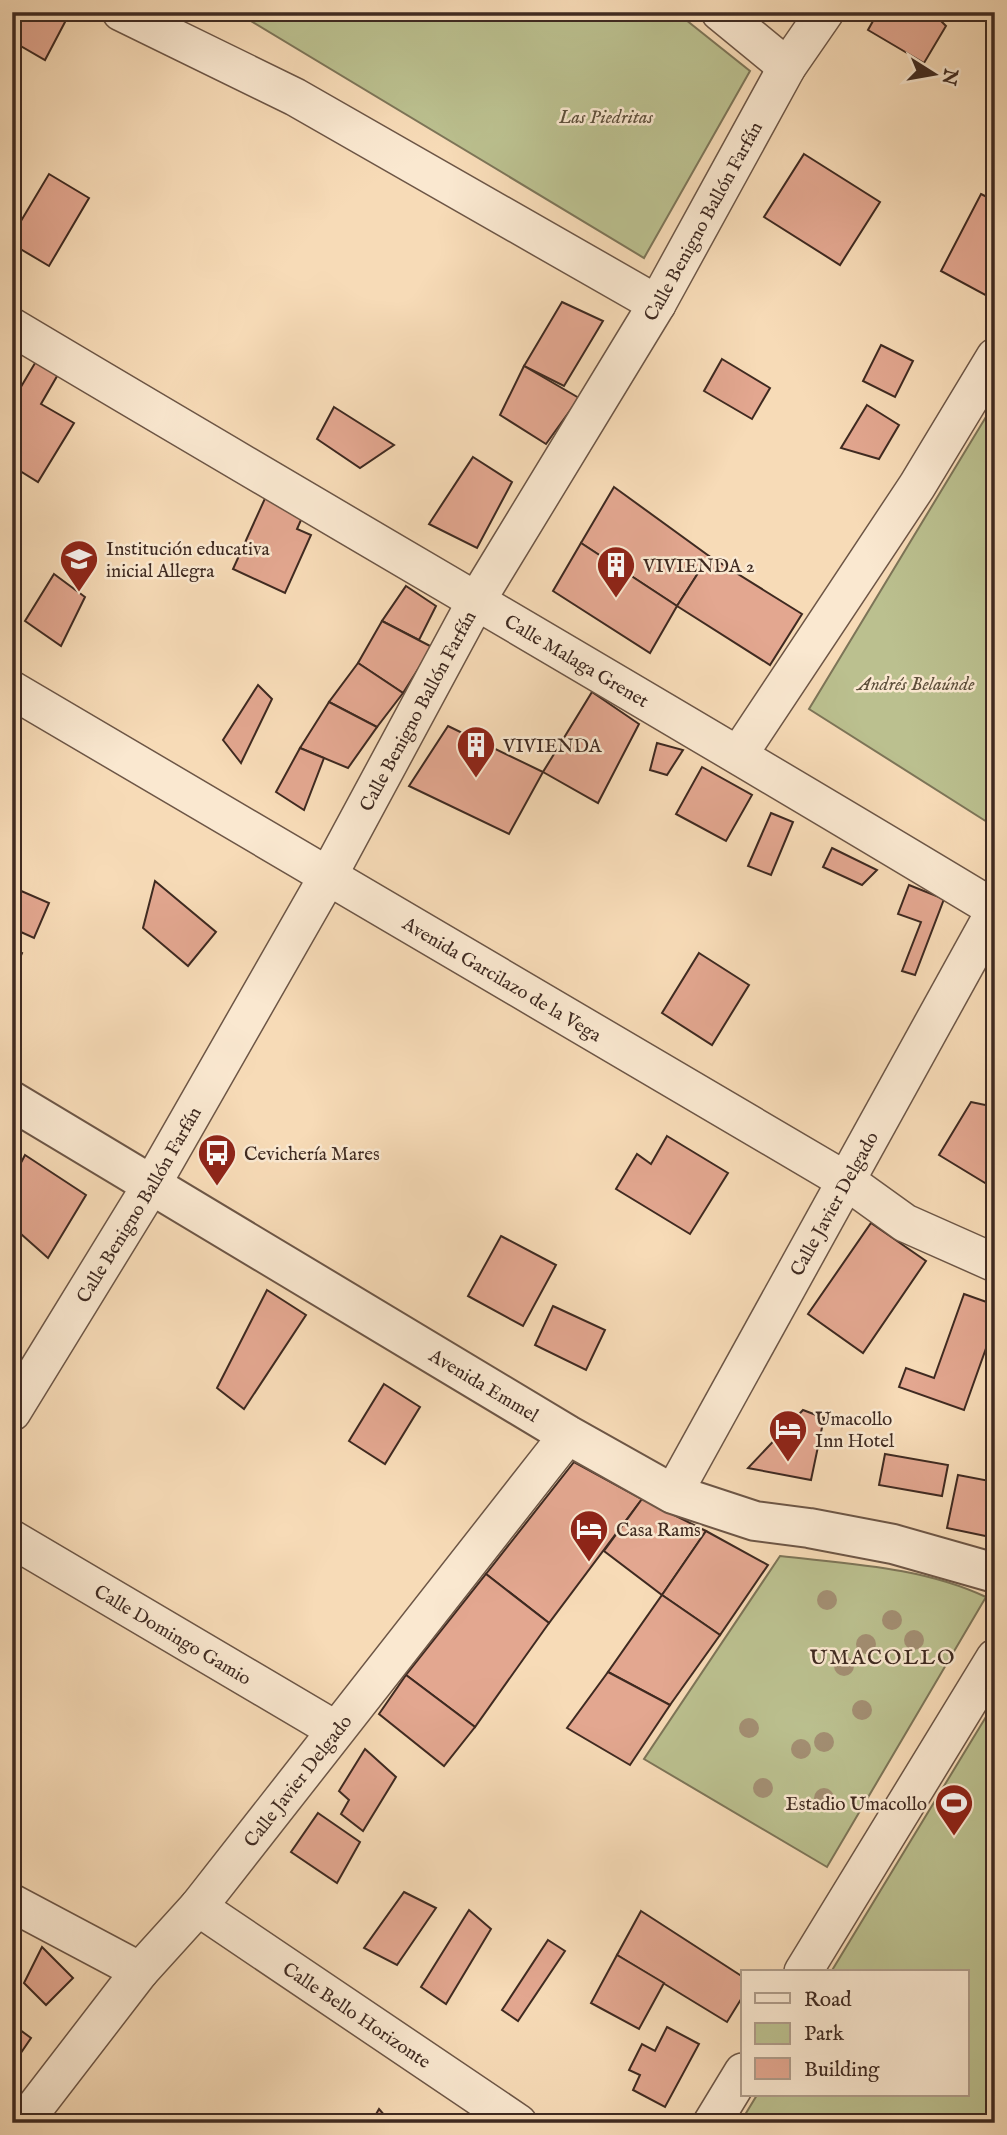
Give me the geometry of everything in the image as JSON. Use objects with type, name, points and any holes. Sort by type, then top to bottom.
[{"type":"street","points":[[121,12],[295,97],[657,304]]},
{"type":"street","points":[[720,12],[787,67]]},
{"type":"street","name":"Calle Benigno Ballón Farfán","points":[[12,1412],[152,1184],[328,876],[475,603],[657,304],[787,67],[825,12]]},
{"type":"street","name":"Calle Malaga Grenet","points":[[12,327],[475,603],[739,754],[995,910]]},
{"type":"street","points":[[739,754],[917,486],[995,357]]},
{"type":"street","name":"Avenida Garcilazo de la Vega","points":[[12,690],[848,1182],[905,1223],[995,1263]]},
{"type":"street","name":"Calle Javier Delgado","points":[[673,1494],[848,1182],[995,910]]},
{"type":"street","name":"Avenida Emmel","points":[[12,1101],[673,1494],[755,1521],[809,1528],[893,1545],[945,1557],[995,1573]]},
{"type":"street","name":"Calle Javier Delgado","points":[[23,2123],[140,1971],[198,1907],[334,1729],[568,1434]]},
{"type":"street","name":"Calle Domingo Gamio","points":[[12,1539],[334,1729]]},
{"type":"street","points":[[804,1970],[995,1658]]},
{"type":"street","points":[[12,1903],[140,1971]]},
{"type":"street","name":"Calle Bello Horizonte","points":[[198,1907],[518,2123]]},
{"type":"street","points":[[712,2123],[741,2075]]},
{"type":"green space","name":"Las Piedritas","points":[[236,12],[676,12],[750,71],[644,258]]},
{"type":"green space","name":"Andrés Belaúnde","points":[[995,402],[995,827],[809,709]]},
{"type":"green space","points":[[780,1556],[911,1573],[962,1587],[986,1597],[827,1867],[644,1759]]},
{"type":"green space","name":"Estadio Umacollo","points":[[995,1702],[995,2123],[740,2123],[756,2096],[968,2096],[968,1970],[832,1970]]},
{"type":"building","points":[[12,12],[51,12],[65,22],[45,60],[12,41]]},
{"type":"building","points":[[878,12],[932,12],[946,26],[924,63],[868,30]]},
{"type":"building","points":[[804,154],[880,202],[840,265],[764,217]]},
{"type":"building","points":[[49,174],[89,198],[49,266],[12,244],[12,236]]},
{"type":"building","points":[[981,194],[995,201],[995,287],[989,297],[941,271]]},
{"type":"building","points":[[562,302],[603,321],[564,386],[524,366]]},
{"type":"building","points":[[881,345],[913,361],[895,397],[863,381]]},
{"type":"building","points":[[38,358],[60,371],[41,404],[74,423],[38,482],[12,466],[12,402]]},
{"type":"building","points":[[722,359],[770,388],[752,419],[704,391]]},
{"type":"building","points":[[524,366],[579,398],[546,444],[500,415]]},
{"type":"building","points":[[867,405],[899,425],[879,459],[841,448]]},
{"type":"building","points":[[334,407],[394,445],[360,468],[317,439]]},
{"type":"building","points":[[473,457],[512,482],[477,548],[429,524]]},
{"type":"building","points":[[614,487],[709,556],[677,606],[581,543]]},
{"type":"building","points":[[267,494],[305,511],[297,529],[311,535],[285,593],[233,569]]},
{"type":"building","name":"VIVIENDA 2","points":[[581,543],[677,606],[650,653],[553,591]]},
{"type":"building","points":[[709,556],[802,614],[770,665],[677,606]]},
{"type":"building","points":[[54,574],[85,597],[61,646],[25,621]]},
{"type":"building","points":[[406,586],[436,606],[419,640],[382,621]]},
{"type":"building","points":[[382,621],[432,647],[403,693],[358,663]]},
{"type":"building","points":[[358,663],[403,693],[377,727],[329,702]]},
{"type":"building","points":[[258,685],[272,699],[241,763],[223,740]]},
{"type":"building","points":[[592,692],[639,724],[598,803],[543,772]]},
{"type":"building","points":[[329,702],[377,727],[348,768],[300,748]]},
{"type":"building","name":"VIVIENDA","points":[[448,726],[543,772],[509,834],[409,786]]},
{"type":"building","points":[[657,743],[683,750],[667,775],[650,770]]},
{"type":"building","points":[[300,748],[324,758],[304,810],[276,792]]},
{"type":"building","points":[[702,767],[752,795],[726,841],[676,814]]},
{"type":"building","points":[[771,813],[793,822],[771,875],[748,866]]},
{"type":"building","points":[[832,848],[877,870],[862,885],[823,867]]},
{"type":"building","points":[[155,881],[216,932],[188,966],[143,928]]},
{"type":"building","points":[[909,885],[944,899],[915,975],[902,971],[921,922],[898,914]]},
{"type":"building","points":[[12,887],[49,903],[34,938],[12,928]]},
{"type":"building","points":[[12,949],[22,953],[12,977]]},
{"type":"building","points":[[699,953],[749,985],[712,1045],[662,1013]]},
{"type":"building","points":[[971,1102],[995,1107],[995,1189],[939,1155]]},
{"type":"building","points":[[667,1136],[728,1173],[690,1234],[616,1189],[637,1154],[651,1164]]},
{"type":"building","points":[[25,1155],[86,1195],[48,1258],[12,1226],[12,1180]]},
{"type":"building","points":[[871,1223],[926,1261],[863,1353],[808,1314]]},
{"type":"building","points":[[501,1236],[556,1265],[523,1326],[468,1296]]},
{"type":"building","points":[[267,1290],[306,1315],[244,1409],[217,1388]]},
{"type":"building","points":[[964,1294],[995,1305],[995,1323],[964,1410],[899,1387],[906,1368],[934,1378]]},
{"type":"building","points":[[553,1306],[605,1330],[586,1370],[535,1345]]},
{"type":"building","points":[[384,1384],[420,1407],[385,1464],[349,1441]]},
{"type":"building","points":[[803,1410],[824,1418],[811,1480],[748,1468]]},
{"type":"building","points":[[885,1454],[948,1465],[942,1496],[879,1485]]},
{"type":"building","points":[[574,1462],[642,1499],[549,1623],[486,1574]]},
{"type":"building","points":[[958,1475],[995,1482],[995,1538],[947,1528]]},
{"type":"building","points":[[642,1499],[706,1531],[662,1595],[604,1551]]},
{"type":"building","points":[[706,1531],[768,1565],[720,1635],[662,1595]]},
{"type":"building","points":[[486,1574],[549,1623],[475,1727],[406,1675]]},
{"type":"building","points":[[662,1595],[720,1635],[670,1705],[608,1672]]},
{"type":"building","points":[[608,1672],[670,1705],[630,1765],[567,1728]]},
{"type":"building","points":[[406,1675],[475,1727],[444,1766],[379,1714]]},
{"type":"building","points":[[365,1749],[396,1777],[363,1831],[341,1814],[349,1800],[339,1791]]},
{"type":"building","points":[[318,1813],[360,1842],[337,1883],[291,1852]]},
{"type":"building","points":[[404,1892],[436,1908],[397,1965],[364,1948]]},
{"type":"building","points":[[469,1910],[491,1929],[446,2004],[421,1987]]},
{"type":"building","points":[[641,1911],[741,1976],[741,1999],[727,2022],[617,1955]]},
{"type":"building","points":[[548,1940],[565,1951],[518,2021],[502,2010]]},
{"type":"building","points":[[42,1947],[73,1978],[46,2005],[24,1983]]},
{"type":"building","points":[[617,1955],[664,1983],[639,2029],[591,2003]]},
{"type":"building","points":[[12,2024],[31,2038],[12,2066]]},
{"type":"building","points":[[667,2027],[699,2044],[665,2107],[633,2090],[640,2075],[629,2070],[642,2044],[655,2051]]},
{"type":"building","points":[[379,2109],[391,2123],[371,2123]]},
{"type":"place","name":"Institución educativa inicial Allegra","points":[[79,593]]},
{"type":"place","name":"VIVIENDA 2","points":[[616,599]]},
{"type":"place","name":"VIVIENDA","points":[[476,779]]},
{"type":"place","name":"Cevichería Mares","points":[[217,1187]]},
{"type":"place","name":"Umacollo Inn Hotel","points":[[788,1463]]},
{"type":"place","name":"Casa Rams","points":[[589,1563]]},
{"type":"place","name":"Estadio Umacollo","points":[[954,1837]]},
{"type":"district","name":"UMACOLLO","points":[[883,1657]]}]
